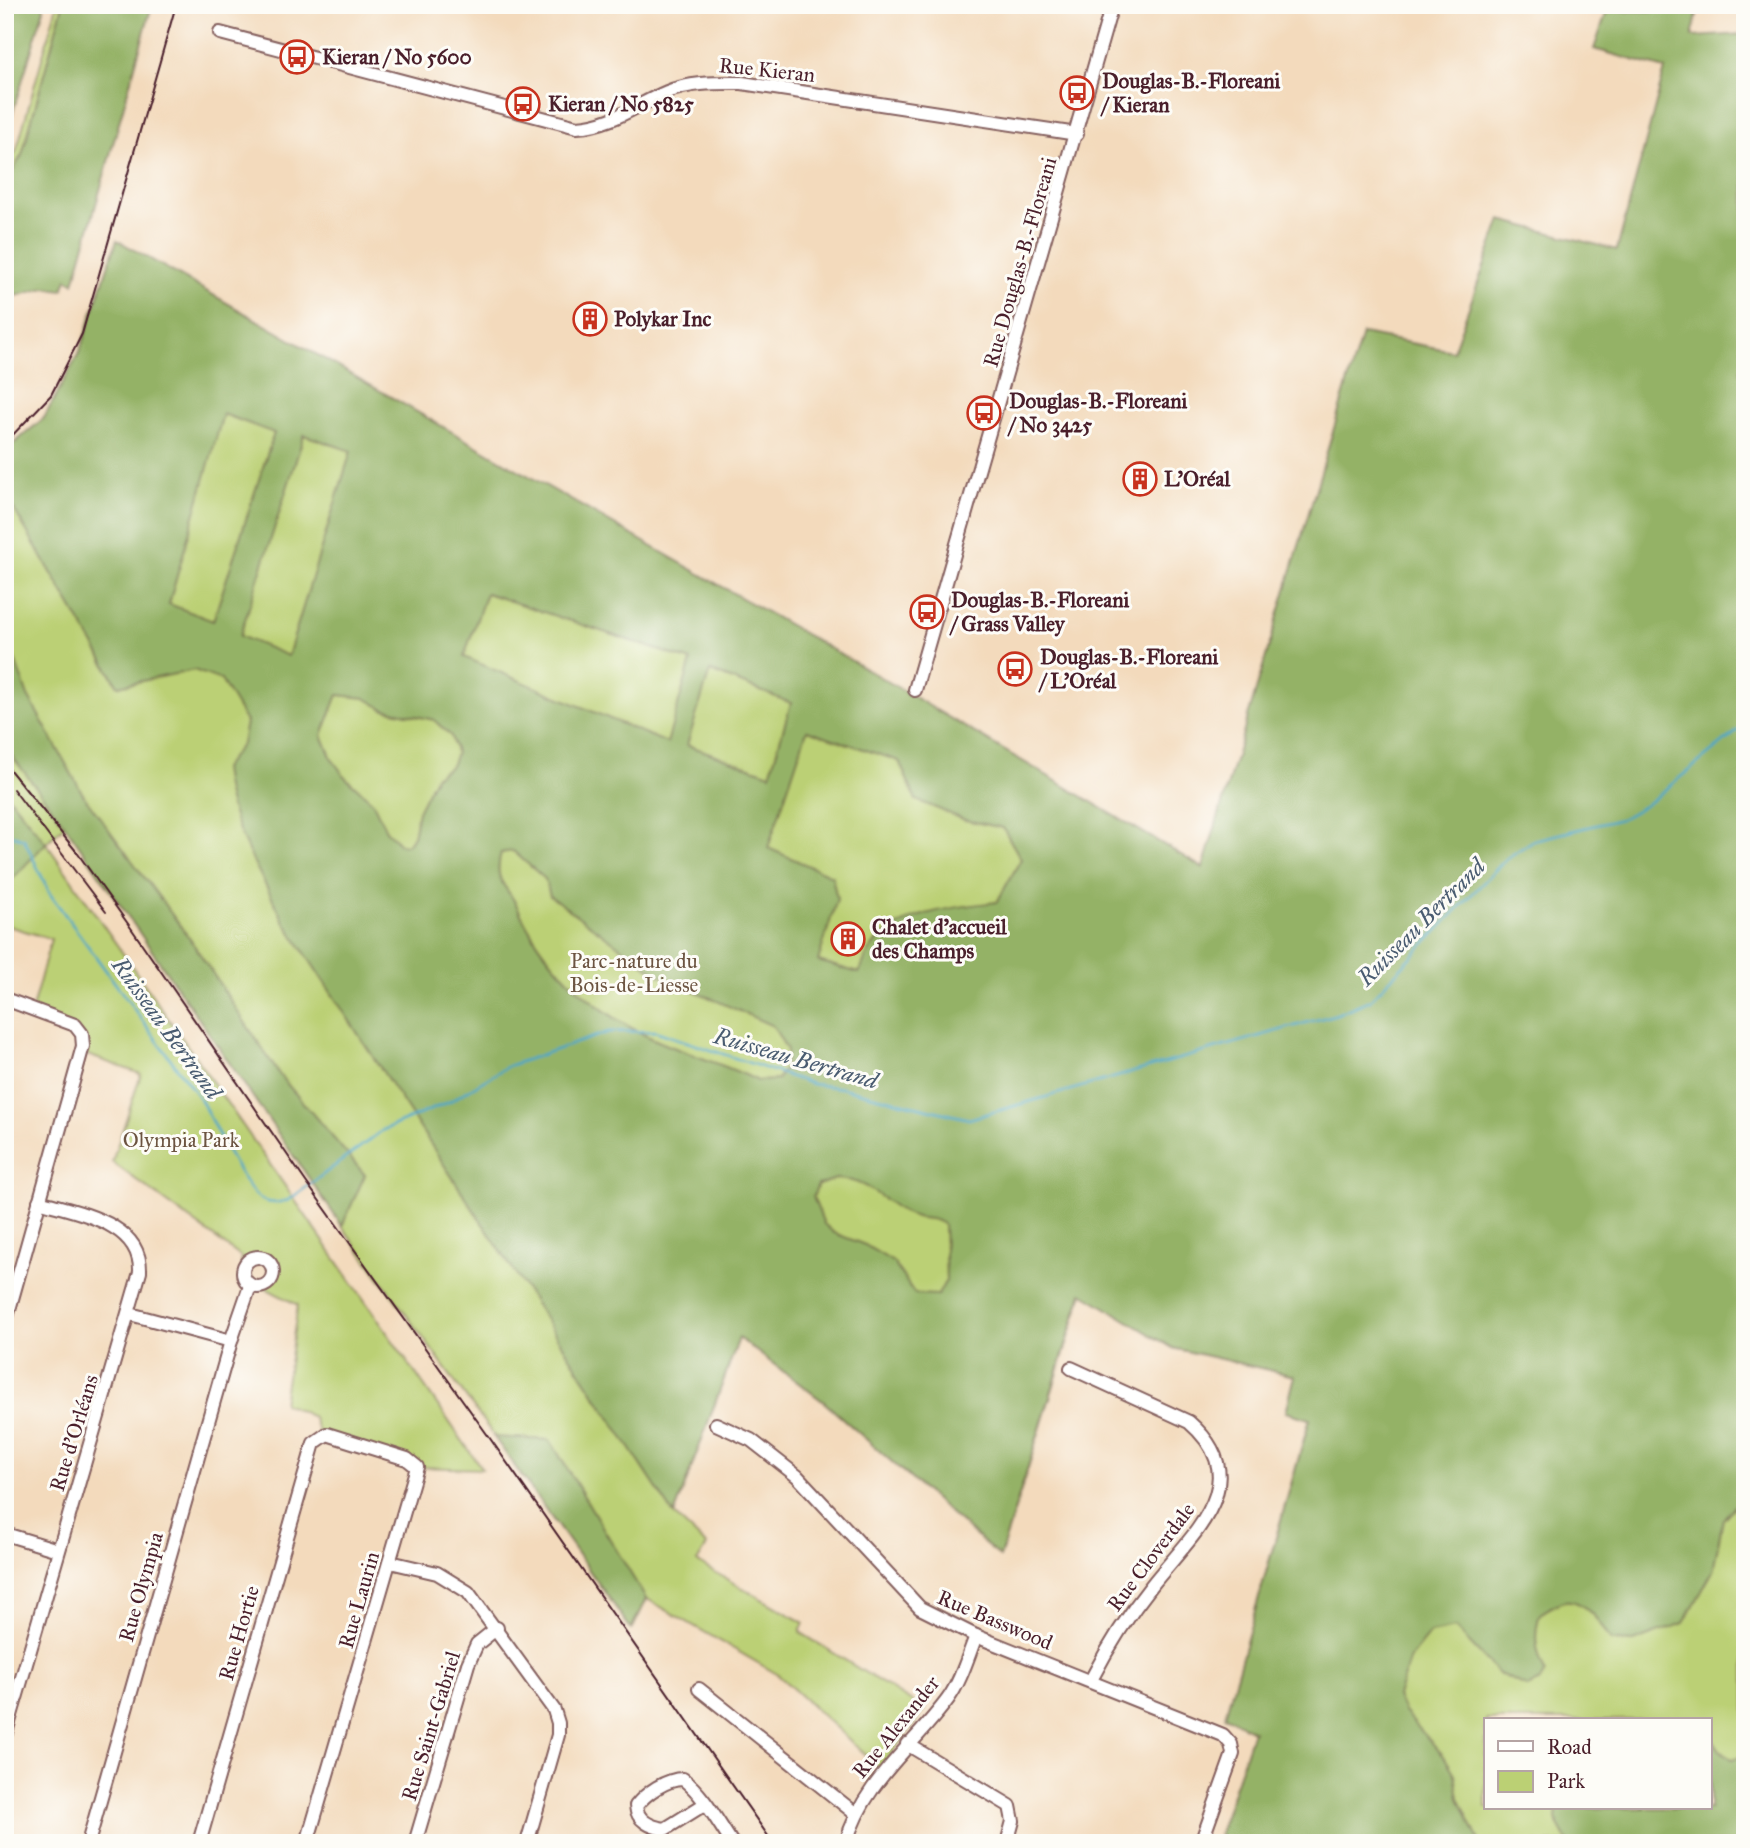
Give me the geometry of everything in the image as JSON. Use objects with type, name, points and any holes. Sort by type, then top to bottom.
[{"type":"street","name":"Rue Douglas-B.-Floreani","points":[[915,690],[1112,5]]},
{"type":"street","name":"Rue Kieran","points":[[220,33],[577,127],[608,121],[667,92],[688,86],[731,83],[1077,134]]},
{"type":"street","points":[[5,999],[75,1025],[82,1034],[82,1053],[5,1324]]},
{"type":"street","name":"Rue d'Orléans","points":[[5,1736],[130,1314],[140,1272],[141,1256],[134,1244],[112,1225],[39,1201]]},
{"type":"street","name":"Rue Olympia","points":[[88,1843],[231,1341],[250,1286]]},
{"type":"street","points":[[130,1314],[231,1341]]},
{"type":"street","name":"Rue Cloverdale","points":[[1071,1368],[1189,1422],[1204,1435],[1219,1467],[1219,1483],[1211,1510],[1131,1613],[1090,1681]]},
{"type":"street","name":"Rue Basswood","points":[[716,1424],[751,1440],[797,1476],[920,1608],[976,1636],[1223,1735],[1231,1744],[1233,1754],[1201,1843]]},
{"type":"street","name":"Rue Laurin","points":[[307,1843],[417,1467],[407,1459],[344,1439],[327,1434],[320,1437]]},
{"type":"street","name":"Rue Hortie","points":[[199,1843],[314,1443],[320,1437]]},
{"type":"street","points":[[5,1534],[58,1550]]},
{"type":"street","points":[[390,1562],[419,1568],[453,1581],[468,1592],[497,1628],[554,1710],[558,1735],[527,1843]]},
{"type":"street","name":"Rue Saint-Gabriel","points":[[415,1843],[468,1664],[477,1644],[497,1628]]},
{"type":"street","name":"Rue Alexander","points":[[846,1843],[856,1814],[869,1790],[948,1699],[976,1636]]},
{"type":"street","points":[[699,1689],[856,1814]]},
{"type":"street","points":[[907,1744],[1010,1806],[1013,1821],[1007,1843]]},
{"type":"street","points":[[705,1804],[676,1825],[665,1829],[644,1822],[636,1812],[639,1802],[675,1779],[683,1779],[705,1804],[733,1843]]},
{"type":"green space","points":[[5,5],[43,5],[44,9],[5,138],[5,24],[10,13]]},
{"type":"green space","points":[[57,5],[63,5],[22,155],[5,184],[5,165],[16,152]]},
{"type":"green space","points":[[63,5],[152,5],[74,283],[67,279],[63,290],[45,288],[16,296],[5,290],[5,184],[22,155]]},
{"type":"green space","name":"Parc-nature du Bois-de-Liesse","points":[[1607,11],[1698,11],[1692,37],[1745,34],[1745,361],[1740,371],[1745,374],[1745,1495],[1723,1519],[1713,1571],[1684,1623],[1633,1642],[1611,1641],[1586,1608],[1572,1601],[1559,1603],[1540,1614],[1536,1643],[1545,1672],[1541,1680],[1528,1687],[1499,1674],[1455,1628],[1430,1633],[1410,1658],[1397,1696],[1404,1712],[1444,1756],[1455,1774],[1459,1798],[1480,1843],[1234,1843],[1219,1834],[1253,1731],[1225,1716],[1310,1419],[1286,1412],[1295,1376],[1173,1348],[1082,1293],[1000,1557],[824,1402],[739,1338],[674,1515],[284,921],[246,847],[231,809],[223,768],[242,744],[246,722],[221,680],[194,670],[118,686],[5,494],[5,451],[44,418],[79,353],[117,240],[892,684],[1203,868],[1362,334],[1453,351],[1501,220],[1617,250],[1665,69],[1594,49]],"holes":[[[223,414],[274,433],[213,621],[169,604]],[[304,435],[351,451],[288,656],[240,636]],[[486,593],[691,661],[667,743],[464,657]],[[710,671],[791,703],[770,774],[687,745]],[[338,695],[365,698],[384,709],[434,720],[451,736],[456,753],[451,766],[436,775],[418,811],[413,836],[407,845],[400,844],[386,830],[372,801],[346,778],[332,759],[322,735]],[[807,730],[899,761],[916,800],[965,820],[1003,828],[1021,859],[997,902],[931,912],[900,924],[872,947],[859,973],[818,961],[837,899],[832,876],[768,848]],[[513,851],[545,879],[550,896],[659,975],[773,1026],[787,1050],[785,1067],[777,1080],[758,1081],[671,1047],[623,1023],[586,996],[554,964],[527,926],[502,882],[499,863],[501,853]],[[836,1179],[848,1180],[869,1188],[903,1212],[944,1225],[946,1280],[938,1295],[915,1294],[893,1262],[865,1245],[834,1233],[824,1224],[813,1197],[818,1185]]]},
{"type":"green space","name":"Parc-nature du Bois-de-Liesse","points":[[122,246],[892,684],[1203,868],[1745,625],[1745,1843],[1234,1843],[1219,1834],[1253,1731],[1225,1716],[1310,1418],[1286,1412],[1295,1376],[1173,1348],[1083,1293],[1000,1557],[824,1402],[739,1338],[674,1515],[707,1546],[697,1562],[804,1623],[800,1632],[925,1710],[880,1768],[777,1674],[647,1599],[633,1628],[342,1226],[344,1221],[65,825],[46,843],[482,1469],[417,1467],[320,1437],[313,1417],[283,1403],[298,1305],[263,1287],[273,1276],[272,1267],[266,1259],[250,1259],[244,1265],[242,1275],[241,1257],[112,1162],[141,1074],[82,1053],[82,1034],[32,1009],[51,939],[5,925],[5,455],[46,422],[84,364]]},
{"type":"green space","points":[[5,632],[28,696],[84,796],[190,939],[281,1077],[365,1175],[342,1226],[65,825],[5,747]]},
{"type":"green space","points":[[5,792],[46,843],[5,887]]},
{"type":"green space","points":[[494,1437],[550,1440],[646,1599],[631,1629]]},
{"type":"green space","points":[[1712,1738],[1720,1750],[1732,1759],[1745,1756],[1745,1843],[1569,1843],[1556,1820],[1557,1810],[1712,1810]]},
{"type":"waterway","name":"Ruisseau Bertrand","points":[[5,833],[24,839],[50,894],[202,1102],[251,1190],[262,1200],[277,1202],[289,1200],[383,1130],[449,1102],[508,1066],[609,1032],[655,1031],[812,1084],[842,1088],[969,1119],[1337,1014],[1370,1000],[1507,858],[1534,840],[1621,819],[1646,805],[1745,725]]},
{"type":"tram line","points":[[5,443],[51,395],[82,334],[176,5]]},
{"type":"tram line","points":[[5,764],[76,851],[131,928],[306,1182],[489,1437],[773,1843]]},
{"type":"tram line","points":[[13,789],[106,912]]},
{"type":"place","name":"Kieran / No 5600","points":[[297,57]]},
{"type":"place","name":"Douglas-B.-Floreani / Kieran","points":[[1077,93]]},
{"type":"place","name":"Kieran / No 5825","points":[[523,104]]},
{"type":"place","name":"Polykar Inc","points":[[590,319]]},
{"type":"place","name":"Douglas-B.-Floreani / No 3425","points":[[984,413]]},
{"type":"place","name":"L'Oréal","points":[[1140,479]]},
{"type":"place","name":"Douglas-B.-Floreani / Grass Valley","points":[[927,612]]},
{"type":"place","name":"Douglas-B.-Floreani / L'Oréal","points":[[1015,669]]},
{"type":"place","name":"Chalet d'accueil des Champs","points":[[848,939]]},
{"type":"park label","name":"Olympia Park","points":[[181,1140]]}]
